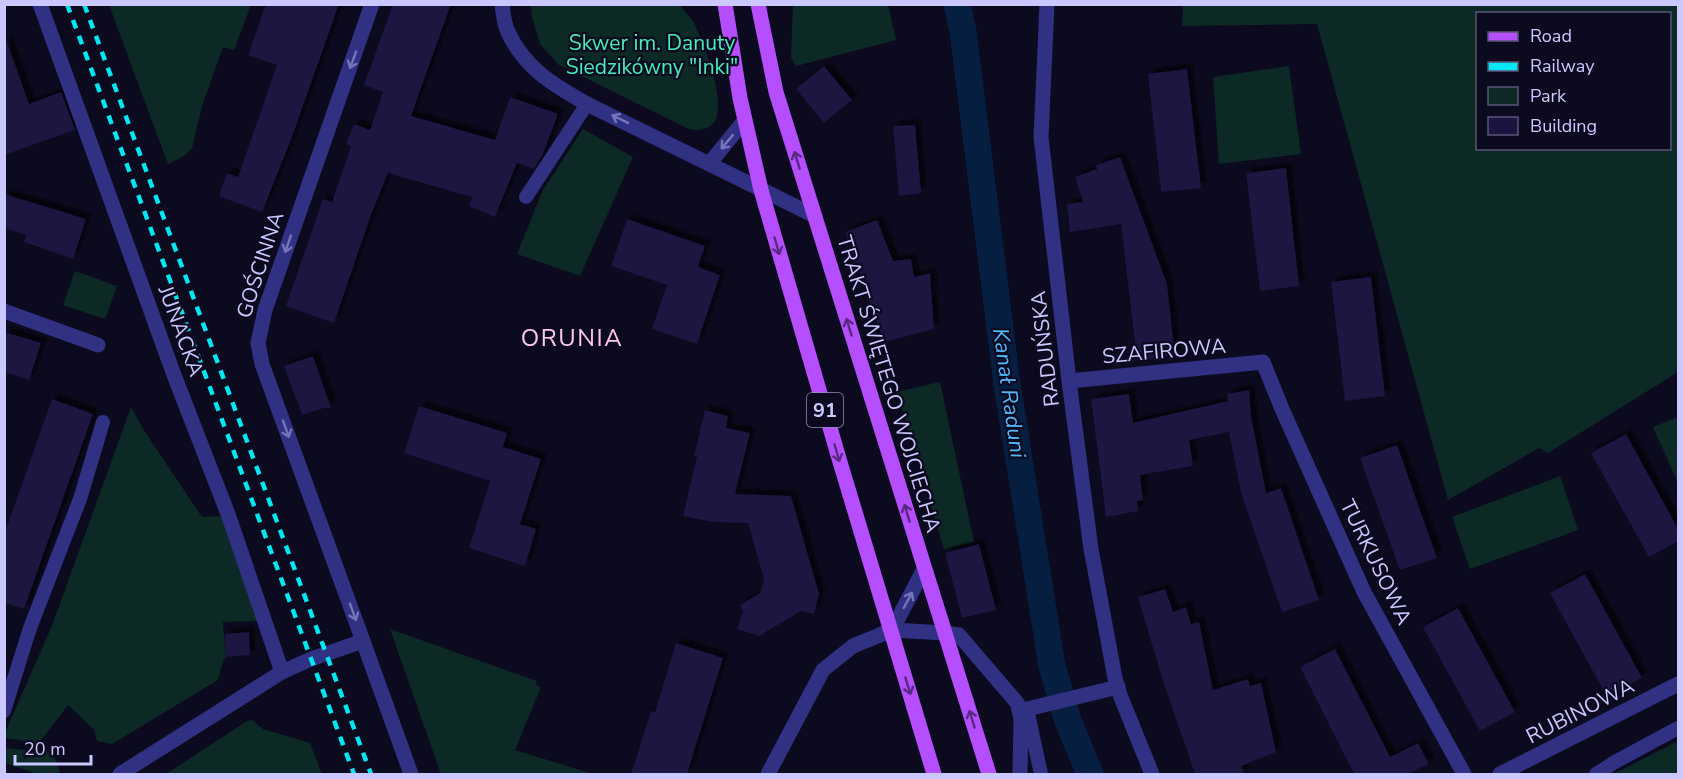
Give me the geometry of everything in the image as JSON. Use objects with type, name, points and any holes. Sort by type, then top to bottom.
[{"type":"main road","name":"91","points":[[724,4],[745,120],[761,190],[934,774]]},
{"type":"main road","name":"TRAKT ŚWIĘTEGO WOJCIECHA","points":[[758,4],[776,92],[989,774]]},
{"type":"street","name":"JUNACKA","points":[[40,4],[174,375],[228,514],[282,672]]},
{"type":"street","points":[[501,4],[507,31],[527,63],[553,85],[815,216]]},
{"type":"street","name":"RADUŃSKA","points":[[1047,4],[1041,137],[1069,381],[1096,582],[1118,687],[1152,774]]},
{"type":"street","name":"GOŚCINNA","points":[[370,5],[265,310],[258,343],[262,364],[411,774]]},
{"type":"street","points":[[709,164],[745,120]]},
{"type":"street","points":[[4,311],[98,345]]},
{"type":"street","name":"SZAFIROWA","points":[[1069,381],[1263,362]]},
{"type":"street","name":"TURKUSOWA","points":[[1263,362],[1364,592],[1464,774]]},
{"type":"street","points":[[892,630],[924,569]]},
{"type":"street","points":[[768,774],[823,670],[853,646],[892,630],[959,635],[1018,704],[1028,709],[1118,687]]},
{"type":"street","points":[[120,774],[282,672],[363,640]]},
{"type":"street","name":"RUBINOWA","points":[[1500,774],[1678,684]]},
{"type":"street","points":[[1020,774],[1028,709]]},
{"type":"lane","points":[[526,197],[587,104]]},
{"type":"lane","points":[[4,711],[30,628],[80,499],[103,422]]},
{"type":"lane","points":[[1028,709],[1041,774]]},
{"type":"lane","points":[[1596,774],[1678,729]]},
{"type":"green space","points":[[109,5],[251,5],[234,50],[223,47],[202,106],[192,148],[186,155],[168,164]]},
{"type":"green space","name":"Skwer im. Danuty Siedzikówny \"Inki\"","points":[[531,5],[681,5],[694,23],[714,79],[718,95],[715,121],[705,129],[689,129],[559,65],[540,44]]},
{"type":"green space","points":[[793,5],[888,5],[896,40],[796,66],[791,57]]},
{"type":"green space","points":[[1183,5],[1678,5],[1678,372],[1548,453],[1539,448],[1448,500],[1317,24],[1182,26]]},
{"type":"green space","points":[[1289,66],[1301,154],[1219,164],[1213,77]]},
{"type":"green space","points":[[583,129],[633,157],[580,276],[517,254],[543,190]]},
{"type":"green space","points":[[75,271],[117,286],[105,319],[63,305]]},
{"type":"green space","points":[[940,382],[974,542],[944,549],[897,392]]},
{"type":"green space","points":[[131,407],[202,517],[221,516],[257,621],[223,622],[226,658],[218,680],[112,744],[97,741],[94,730],[68,705],[39,743],[5,738],[5,733],[53,623]]},
{"type":"green space","points":[[1678,417],[1678,483],[1653,427]]},
{"type":"green space","points":[[1560,476],[1578,530],[1470,569],[1452,517]]},
{"type":"green space","points":[[390,629],[537,681],[536,685],[541,687],[515,750],[590,773],[441,774]]},
{"type":"green space","points":[[252,720],[263,729],[310,743],[322,774],[166,774],[247,721]]},
{"type":"green space","points":[[1678,741],[1678,774],[1613,774]]},
{"type":"green space","points":[[5,748],[53,753],[60,771],[58,774],[37,774],[5,763]]},
{"type":"building","points":[[266,4],[339,4],[292,137],[262,212],[219,196],[227,173],[238,177],[277,65],[248,55]]},
{"type":"building","points":[[393,4],[451,4],[411,116],[495,140],[510,97],[558,114],[543,154],[534,169],[517,163],[495,217],[469,206],[472,197],[388,173],[334,323],[286,306],[323,199],[332,202],[351,146],[346,144],[354,124],[370,130],[383,92],[364,85]]},
{"type":"building","points":[[7,42],[29,104],[61,92],[75,130],[4,155],[4,43]]},
{"type":"building","points":[[824,66],[852,100],[824,123],[796,89]]},
{"type":"building","points":[[1187,69],[1201,188],[1161,192],[1148,74]]},
{"type":"building","points":[[915,125],[921,193],[899,196],[893,126]]},
{"type":"building","points":[[1120,157],[1167,284],[1175,356],[1137,360],[1121,224],[1070,232],[1067,204],[1083,202],[1075,177],[1097,169],[1096,165]]},
{"type":"building","points":[[1286,168],[1299,286],[1260,291],[1246,173]]},
{"type":"building","points":[[4,194],[86,219],[73,259],[24,242],[26,235],[4,228]]},
{"type":"building","points":[[627,219],[705,246],[698,267],[720,275],[697,344],[652,329],[667,285],[611,266]]},
{"type":"building","points":[[877,220],[893,261],[911,259],[914,277],[930,273],[934,329],[884,342],[845,232]]},
{"type":"building","points":[[1371,277],[1385,396],[1345,401],[1331,282]]},
{"type":"building","points":[[4,332],[41,343],[29,380],[4,372]]},
{"type":"building","points":[[313,356],[331,408],[302,415],[284,366]]},
{"type":"building","points":[[1249,390],[1251,416],[1266,493],[1281,488],[1319,600],[1282,612],[1241,493],[1229,432],[1189,440],[1193,466],[1140,475],[1143,500],[1137,501],[1138,511],[1106,517],[1091,399],[1129,394],[1133,423],[1228,401],[1227,394]]},
{"type":"building","points":[[52,399],[93,414],[24,609],[4,603],[4,535]]},
{"type":"building","points":[[419,406],[507,433],[503,447],[541,459],[520,524],[536,529],[525,566],[469,548],[490,481],[404,453]]},
{"type":"building","points":[[705,410],[728,416],[726,428],[750,433],[735,494],[791,496],[819,594],[814,614],[801,611],[759,636],[737,629],[743,611],[740,605],[760,593],[764,579],[748,523],[713,522],[683,516]]},
{"type":"building","points":[[1626,434],[1678,529],[1678,541],[1649,557],[1591,453]]},
{"type":"building","points":[[1397,445],[1437,558],[1400,570],[1360,458]]},
{"type":"building","points":[[979,544],[996,610],[962,618],[945,553]]},
{"type":"building","points":[[1585,574],[1642,678],[1607,697],[1550,593]]},
{"type":"building","points":[[1165,589],[1173,612],[1186,607],[1191,624],[1199,622],[1213,690],[1248,679],[1250,686],[1261,683],[1276,752],[1241,766],[1244,774],[1195,774],[1162,678],[1138,597]]},
{"type":"building","points":[[1458,608],[1515,712],[1480,731],[1423,627]]},
{"type":"building","points":[[249,632],[250,655],[226,657],[225,634]]},
{"type":"building","points":[[676,643],[723,658],[687,774],[631,774],[651,711],[655,712]]},
{"type":"building","points":[[1335,649],[1390,757],[1418,743],[1429,764],[1407,774],[1354,774],[1300,667]]},
{"type":"waterway","name":"Kanał Raduni","points":[[957,4],[963,31],[1007,384],[1052,666],[1068,721],[1090,774]]},
{"type":"railway","points":[[67,4],[354,774]]},
{"type":"railway","points":[[84,4],[371,774]]},
{"type":"district","name":"ORUNIA","points":[[572,338]]}]
